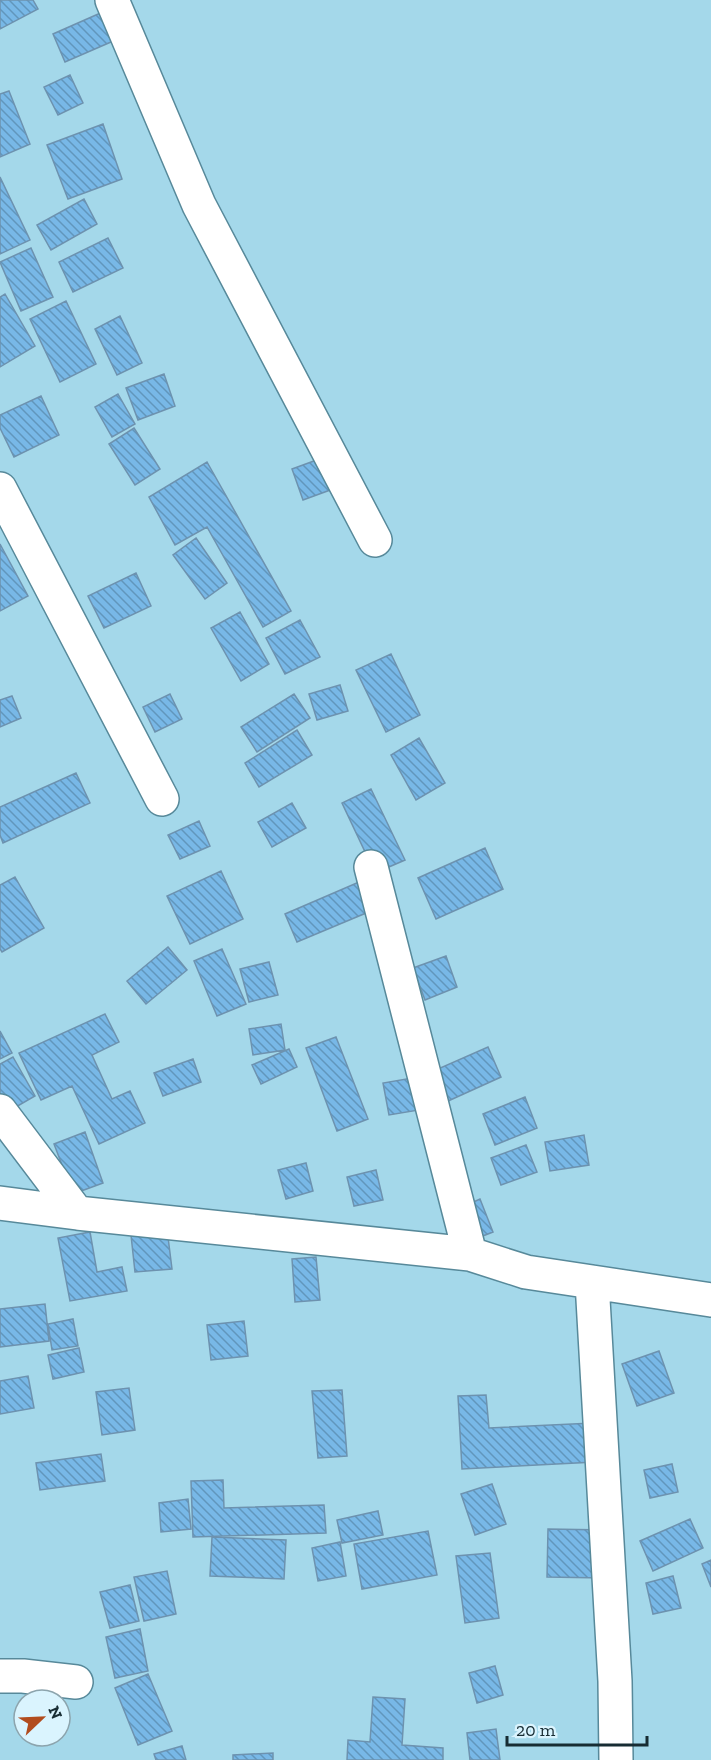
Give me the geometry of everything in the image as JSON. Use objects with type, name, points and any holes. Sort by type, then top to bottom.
[{"type":"street","points":[[112,0],[199,205],[375,540]]},
{"type":"street","points":[[0,489],[162,798]]},
{"type":"street","points":[[371,867],[470,1254]]},
{"type":"street","points":[[0,1111],[77,1213]]},
{"type":"street","points":[[0,1203],[470,1254],[526,1272],[711,1300]]},
{"type":"street","points":[[592,1282],[615,1681],[616,1760]]},
{"type":"street","points":[[0,1676],[23,1676],[76,1682]]},
{"type":"building","points":[[0,0],[33,0],[38,9],[0,29]]},
{"type":"building","points":[[114,7],[127,35],[65,62],[53,34]]},
{"type":"building","points":[[70,75],[83,103],[58,115],[44,87]]},
{"type":"building","points":[[9,91],[30,144],[0,157],[0,94]]},
{"type":"building","points":[[103,124],[122,179],[68,199],[47,145]]},
{"type":"building","points":[[0,177],[30,240],[0,254]]},
{"type":"building","points":[[84,199],[97,224],[51,250],[37,225]]},
{"type":"building","points":[[108,238],[123,268],[73,292],[59,262]]},
{"type":"building","points":[[31,248],[53,297],[21,311],[0,262]]},
{"type":"building","points":[[5,294],[35,346],[0,367],[0,297]]},
{"type":"building","points":[[66,301],[96,364],[60,382],[30,319]]},
{"type":"building","points":[[120,316],[142,363],[117,375],[95,329]]},
{"type":"building","points":[[164,374],[175,406],[138,420],[126,388]]},
{"type":"building","points":[[118,394],[135,424],[112,437],[95,407]]},
{"type":"building","points":[[41,396],[59,435],[14,457],[0,428],[0,415]]},
{"type":"building","points":[[134,428],[160,469],[135,485],[109,444]]},
{"type":"building","points":[[322,458],[333,489],[303,500],[292,469]]},
{"type":"building","points":[[207,462],[291,611],[263,627],[207,527],[175,545],[149,497]]},
{"type":"building","points":[[196,538],[227,583],[205,599],[173,555]]},
{"type":"building","points":[[0,544],[28,596],[0,611]]},
{"type":"building","points":[[136,573],[151,606],[104,628],[88,596]]},
{"type":"building","points":[[240,612],[269,664],[241,681],[211,628]]},
{"type":"building","points":[[300,620],[320,657],[285,674],[266,638]]},
{"type":"building","points":[[391,654],[420,715],[386,732],[356,670]]},
{"type":"building","points":[[340,685],[348,711],[317,720],[309,694]]},
{"type":"building","points":[[170,694],[182,719],[155,732],[143,707]]},
{"type":"building","points":[[294,694],[310,718],[257,752],[241,727]]},
{"type":"building","points":[[12,696],[21,718],[0,727],[0,700]]},
{"type":"building","points":[[297,730],[312,755],[259,787],[245,763]]},
{"type":"building","points":[[419,738],[445,783],[416,800],[391,755]]},
{"type":"building","points":[[76,773],[90,803],[3,843],[0,835],[0,807]]},
{"type":"building","points":[[371,789],[405,860],[375,873],[342,803]]},
{"type":"building","points":[[292,803],[306,828],[272,847],[258,822]]},
{"type":"building","points":[[199,821],[210,846],[180,859],[168,835]]},
{"type":"building","points":[[485,848],[503,889],[436,919],[418,878]]},
{"type":"building","points":[[221,871],[243,919],[190,944],[167,896]]},
{"type":"building","points":[[15,877],[44,928],[2,952],[0,949],[0,885]]},
{"type":"building","points":[[366,879],[378,908],[297,942],[285,914]]},
{"type":"building","points":[[168,947],[187,970],[146,1004],[127,981]]},
{"type":"building","points":[[222,949],[246,1004],[217,1016],[194,961]]},
{"type":"building","points":[[446,956],[457,987],[425,1000],[413,968]]},
{"type":"building","points":[[269,962],[278,995],[249,1002],[240,969]]},
{"type":"building","points":[[105,1014],[119,1042],[92,1055],[112,1099],[130,1091],[145,1123],[99,1144],[72,1086],[41,1100],[19,1053]]},
{"type":"building","points":[[281,1024],[285,1050],[253,1055],[249,1029]]},
{"type":"building","points":[[0,1031],[12,1053],[0,1059]]},
{"type":"building","points":[[336,1037],[368,1119],[337,1131],[306,1048]]},
{"type":"building","points":[[488,1047],[501,1077],[446,1102],[431,1072]]},
{"type":"building","points":[[289,1049],[297,1067],[261,1084],[252,1065]]},
{"type":"building","points":[[13,1057],[35,1096],[9,1111],[0,1096],[0,1064]]},
{"type":"building","points":[[193,1059],[201,1082],[163,1096],[154,1073]]},
{"type":"building","points":[[412,1078],[419,1110],[389,1115],[383,1083]]},
{"type":"building","points":[[525,1097],[537,1128],[495,1145],[483,1114]]},
{"type":"building","points":[[85,1132],[103,1183],[73,1194],[54,1144]]},
{"type":"building","points":[[584,1135],[589,1165],[550,1171],[545,1142]]},
{"type":"building","points":[[526,1145],[537,1172],[501,1185],[491,1158]]},
{"type":"building","points":[[306,1163],[313,1191],[286,1199],[278,1170]]},
{"type":"building","points":[[376,1170],[383,1200],[354,1206],[347,1177]]},
{"type":"building","points":[[480,1199],[493,1232],[470,1241],[458,1209]]},
{"type":"building","points":[[166,1221],[172,1269],[135,1272],[130,1226]]},
{"type":"building","points":[[90,1232],[97,1272],[122,1267],[127,1291],[70,1301],[58,1238]]},
{"type":"building","points":[[316,1257],[320,1300],[295,1302],[292,1259]]},
{"type":"building","points":[[45,1304],[49,1341],[0,1347],[0,1309]]},
{"type":"building","points":[[73,1319],[78,1346],[52,1350],[48,1324]]},
{"type":"building","points":[[244,1321],[248,1356],[211,1360],[207,1325]]},
{"type":"building","points":[[79,1348],[84,1372],[53,1379],[48,1355]]},
{"type":"building","points":[[659,1351],[674,1393],[637,1406],[622,1364]]},
{"type":"building","points":[[28,1376],[34,1408],[0,1414],[0,1381]]},
{"type":"building","points":[[129,1388],[135,1430],[102,1435],[96,1392]]},
{"type":"building","points":[[342,1390],[347,1456],[318,1458],[312,1391]]},
{"type":"building","points":[[486,1395],[489,1428],[593,1423],[595,1462],[462,1469],[458,1396]]},
{"type":"building","points":[[101,1454],[105,1481],[40,1490],[36,1463]]},
{"type":"building","points":[[672,1464],[678,1492],[650,1498],[644,1470]]},
{"type":"building","points":[[223,1480],[224,1508],[324,1505],[326,1533],[193,1537],[191,1481]]},
{"type":"building","points":[[492,1484],[506,1524],[475,1535],[461,1494]]},
{"type":"building","points":[[188,1499],[191,1529],[161,1532],[159,1503]]},
{"type":"building","points":[[378,1511],[383,1535],[342,1543],[337,1520]]},
{"type":"building","points":[[690,1519],[703,1548],[653,1571],[640,1541]]},
{"type":"building","points":[[548,1529],[606,1530],[604,1578],[547,1577]]},
{"type":"building","points":[[428,1531],[437,1575],[362,1589],[354,1544]]},
{"type":"building","points":[[212,1537],[286,1540],[284,1579],[210,1576]]},
{"type":"building","points":[[340,1542],[346,1576],[318,1581],[312,1548]]},
{"type":"building","points":[[490,1553],[499,1618],[465,1623],[456,1556]]},
{"type":"building","points":[[711,1560],[711,1587],[702,1564]]},
{"type":"building","points":[[167,1571],[176,1614],[144,1621],[134,1577]]},
{"type":"building","points":[[673,1576],[681,1608],[653,1614],[646,1583]]},
{"type":"building","points":[[130,1585],[139,1621],[110,1628],[100,1592]]},
{"type":"building","points":[[140,1629],[148,1671],[115,1678],[106,1637]]},
{"type":"building","points":[[495,1666],[503,1695],[477,1703],[469,1673]]},
{"type":"building","points":[[148,1674],[172,1731],[138,1745],[115,1688]]},
{"type":"building","points":[[373,1697],[405,1699],[402,1745],[443,1748],[443,1760],[347,1760],[348,1740],[370,1742]]},
{"type":"building","points":[[496,1729],[500,1760],[470,1760],[467,1733]]},
{"type":"building","points":[[182,1746],[186,1760],[156,1760],[154,1754]]},
{"type":"building","points":[[273,1753],[273,1760],[233,1760],[233,1755]]}]
